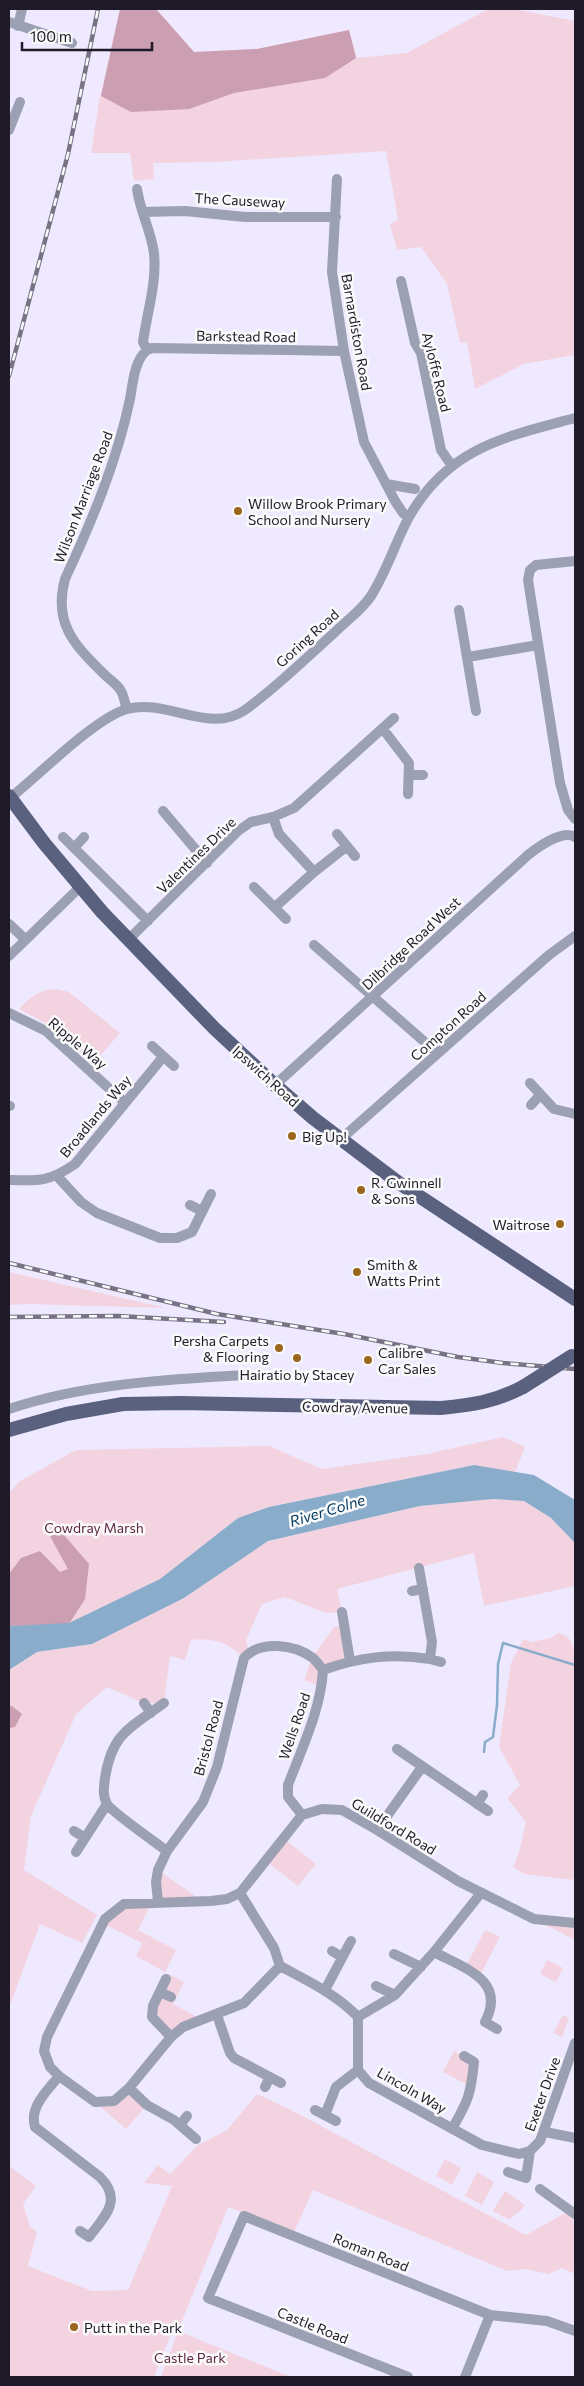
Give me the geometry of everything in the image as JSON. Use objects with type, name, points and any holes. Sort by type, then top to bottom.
[{"type":"main road","name":"Ipswich Road","points":[[10,797],[80,887],[214,1028],[275,1085],[341,1139],[406,1188],[575,1299]]},
{"type":"main road","name":"Cowdray Avenue","points":[[9,1430],[59,1416],[123,1404],[441,1408],[482,1404],[502,1398],[574,1355]]},
{"type":"street","points":[[22,9],[13,24],[72,43]]},
{"type":"street","points":[[9,128],[20,102]]},
{"type":"street","name":"Barnardiston Road","points":[[337,178],[332,272],[344,351],[364,442],[403,513],[409,517]]},
{"type":"street","points":[[137,188],[150,235],[155,266],[155,279],[143,342],[147,350]]},
{"type":"street","name":"The Causeway","points":[[143,212],[185,211],[245,217],[336,217]]},
{"type":"street","name":"Ayloffe Road","points":[[401,281],[415,342],[421,353],[441,450],[452,466]]},
{"type":"street","name":"Barkstead Road","points":[[147,350],[152,348],[344,351]]},
{"type":"street","name":"Wilson Marriage Road","points":[[127,709],[122,691],[103,674],[72,637],[61,615],[61,595],[108,476],[124,426],[138,360],[147,350]]},
{"type":"street","name":"Goring Road","points":[[10,797],[107,718],[127,709],[148,706],[202,718],[221,718],[243,711],[301,663],[363,606],[381,578],[409,517],[421,499],[452,466],[473,451],[492,442],[575,418]]},
{"type":"street","points":[[386,484],[415,489]]},
{"type":"street","points":[[575,561],[536,565],[530,570],[528,580],[560,783],[568,810],[575,819]]},
{"type":"street","points":[[459,610],[476,711]]},
{"type":"street","points":[[468,657],[538,645]]},
{"type":"street","name":"Valentines Drive","points":[[129,939],[238,831],[251,822],[272,817],[294,808],[394,718]]},
{"type":"street","points":[[383,729],[406,756],[409,763],[408,794]]},
{"type":"street","points":[[409,774],[423,775]]},
{"type":"street","points":[[163,811],[207,862]]},
{"type":"street","points":[[272,817],[279,834],[314,872]]},
{"type":"street","points":[[337,834],[355,856]]},
{"type":"street","name":"Dilbridge Road West","points":[[275,1085],[528,855],[560,837],[574,836]]},
{"type":"street","points":[[63,837],[148,921]]},
{"type":"street","points":[[74,848],[84,837]]},
{"type":"street","points":[[275,908],[314,872],[347,846]]},
{"type":"street","points":[[9,956],[80,887]]},
{"type":"street","points":[[254,887],[286,919]]},
{"type":"street","points":[[9,924],[25,939]]},
{"type":"street","name":"Compton Road","points":[[341,1139],[548,955],[575,936]]},
{"type":"street","points":[[314,945],[434,1051]]},
{"type":"street","name":"Ripple Way","points":[[9,1013],[46,1032],[124,1102]]},
{"type":"street","points":[[152,1046],[174,1066]]},
{"type":"street","name":"Broadlands Way","points":[[9,1180],[38,1181],[57,1176],[74,1164],[164,1056]]},
{"type":"street","points":[[530,1083],[554,1109],[575,1114]]},
{"type":"street","points":[[531,1105],[540,1095]]},
{"type":"street","points":[[57,1176],[81,1202],[97,1213],[160,1238],[177,1238],[192,1232],[211,1194]]},
{"type":"street","points":[[190,1205],[202,1211]]},
{"type":"street","points":[[9,1409],[120,1385],[172,1379],[247,1375]]},
{"type":"street","points":[[120,1385],[123,1404]]},
{"type":"street","points":[[419,1568],[418,1590],[432,1642],[430,1659]]},
{"type":"street","points":[[342,1612],[339,1626],[350,1660]]},
{"type":"street","name":"Bristol Road","points":[[158,1902],[156,1882],[158,1870],[167,1851],[203,1802],[217,1766],[244,1658],[250,1652],[265,1645],[293,1650],[312,1658],[323,1670]]},
{"type":"street","points":[[323,1670],[350,1660],[401,1655],[442,1662]]},
{"type":"street","name":"Wells Road","points":[[302,1815],[288,1797],[288,1785],[318,1702],[322,1687],[323,1670]]},
{"type":"street","points":[[144,1703],[150,1713]]},
{"type":"street","points":[[164,1703],[129,1728],[114,1743],[107,1766],[103,1792],[108,1804],[167,1851]]},
{"type":"street","points":[[397,1749],[488,1811]]},
{"type":"street","points":[[377,1830],[422,1767]]},
{"type":"street","points":[[477,1804],[483,1795]]},
{"type":"street","points":[[76,1852],[108,1804]]},
{"type":"street","name":"Guildford Road","points":[[302,1815],[322,1809],[342,1810],[480,1893],[534,1919],[575,1923]]},
{"type":"street","points":[[280,1966],[244,2003],[183,2027],[171,2037],[129,2088],[114,2101],[94,2102],[50,2067],[44,2051],[47,2037],[102,1923],[124,1904],[211,1901],[227,1899],[240,1893],[302,1815]]},
{"type":"street","points":[[74,1831],[85,1838]]},
{"type":"street","points":[[240,1893],[274,1948],[280,1966],[325,1990],[347,2005],[358,2017],[395,1995],[434,1952],[480,1893]]},
{"type":"street","points":[[325,1990],[351,1941]]},
{"type":"street","points":[[332,1951],[342,1957]]},
{"type":"street","points":[[434,1952],[479,1977],[487,1986],[492,2002],[481,2020],[497,2029]]},
{"type":"street","points":[[394,1954],[421,1967]]},
{"type":"street","points":[[166,1979],[153,2006],[152,2017],[171,2037]]},
{"type":"street","points":[[376,1986],[395,1995]]},
{"type":"street","points":[[160,1992],[171,1997]]},
{"type":"street","points":[[217,2015],[230,2053],[234,2058],[268,2082],[281,2084]]},
{"type":"street","name":"Lincoln Way","points":[[358,2017],[358,2070],[369,2083],[482,2145],[519,2154],[530,2151]]},
{"type":"street","name":"Exeter Drive","points":[[530,2151],[537,2147],[545,2132],[575,2043]]},
{"type":"street","points":[[464,2056],[485,2068]]},
{"type":"street","points":[[452,2129],[468,2101],[474,2062]]},
{"type":"street","points":[[325,2115],[336,2087],[358,2070]]},
{"type":"street","points":[[59,2076],[34,2110],[32,2117],[35,2126],[100,2177],[108,2185],[111,2193],[110,2207],[89,2238],[80,2231]]},
{"type":"street","points":[[129,2088],[152,2110],[180,2125],[196,2139]]},
{"type":"street","points":[[315,2110],[336,2121]]},
{"type":"street","points":[[180,2125],[187,2116]]},
{"type":"street","points":[[545,2132],[575,2138]]},
{"type":"street","points":[[508,2172],[526,2178],[530,2151]]},
{"type":"street","points":[[540,2189],[575,2214]]},
{"type":"street","name":"Roman Road","points":[[208,2298],[244,2216],[490,2315],[547,2320],[575,2331]]},
{"type":"street","name":"Castle Road","points":[[208,2298],[408,2377]]},
{"type":"street","points":[[465,2377],[490,2315]]},
{"type":"green space","points":[[120,9],[156,9],[194,52],[257,49],[349,30],[357,58],[407,53],[488,9],[514,9],[575,21],[575,355],[524,364],[475,389],[467,342],[460,343],[447,284],[421,247],[397,250],[390,224],[398,220],[386,151],[214,162],[153,163],[154,179],[134,181],[130,153],[91,153],[99,102]]},
{"type":"green space","points":[[57,989],[69,992],[120,1033],[93,1064],[53,1027],[19,1009],[36,994]]},
{"type":"green space","points":[[9,1272],[166,1308],[9,1305]]},
{"type":"green space","name":"Cowdray Marsh","points":[[503,1437],[525,1447],[515,1472],[474,1465],[269,1507],[238,1518],[160,1579],[69,1624],[9,1626],[9,1493],[20,1481],[76,1450],[269,1446],[322,1469],[427,1454]]},
{"type":"green space","points":[[493,1499],[524,1501],[551,1518],[575,1543],[575,1586],[484,1606],[474,1553],[337,1589],[342,1612],[326,1613],[285,1597],[262,1604],[246,1640],[249,1652],[244,1658],[232,1648],[220,1642],[206,1640],[191,1640],[185,1660],[170,1656],[164,1703],[144,1703],[107,1687],[76,1714],[31,1816],[24,1870],[97,1915],[82,1943],[40,1924],[9,2008],[9,1670],[37,1652],[92,1644],[184,1598],[268,1541],[420,1506]]},
{"type":"green space","points":[[344,1625],[350,1661],[323,1670],[322,1687],[304,1680],[312,1658],[334,1627]]},
{"type":"green space","points":[[558,1633],[569,1638],[575,1650],[575,1880],[524,1874],[513,1867],[520,1849],[526,1822],[507,1798],[520,1785],[499,1747],[511,1663],[523,1640],[531,1642],[551,1638]]},
{"type":"green space","points":[[283,1838],[316,1864],[298,1886],[266,1861]]},
{"type":"green space","points":[[158,1870],[202,1901],[158,1902]]},
{"type":"green space","points":[[152,1902],[138,1930],[176,1950],[165,1972],[136,1956],[142,1943],[102,1923],[124,1904]]},
{"type":"green space","points":[[534,1919],[575,1923],[575,1940]]},
{"type":"green space","points":[[485,1930],[500,1937],[479,1977],[465,1968]]},
{"type":"green space","points":[[547,1960],[563,1968],[556,1982],[540,1974]]},
{"type":"green space","points":[[169,1974],[184,1982],[173,2004],[201,2019],[171,2037],[152,2017],[153,2006]]},
{"type":"green space","points":[[563,2015],[569,2018],[562,2037],[553,2033]]},
{"type":"green space","points":[[454,2051],[474,2062],[472,2087],[443,2072]]},
{"type":"green space","points":[[129,2088],[147,2105],[126,2129],[95,2102],[114,2101]]},
{"type":"green space","points":[[257,2094],[291,2110],[526,2235],[567,2212],[574,2219],[575,2274],[562,2268],[548,2274],[525,2269],[507,2271],[313,2190],[294,2232],[228,2207],[178,2331],[173,2329],[154,2377],[9,2377],[9,2166],[36,2186],[23,2204],[30,2227],[37,2232],[28,2266],[92,2291],[128,2290],[172,2186],[144,2183],[158,2165],[170,2174],[198,2145],[227,2130]]},
{"type":"green space","points":[[445,2159],[461,2168],[452,2185],[436,2176]]},
{"type":"green space","points":[[477,2172],[494,2182],[482,2205],[465,2196]]},
{"type":"green space","points":[[505,2191],[525,2205],[510,2220],[493,2211]]},
{"type":"green space","name":"Castle Park","points":[[178,2331],[291,2377],[161,2377]]},
{"type":"shaded area","points":[[120,9],[156,9],[194,52],[257,49],[349,30],[356,58],[325,78],[234,93],[189,109],[131,112],[101,96]]},
{"type":"shaded area","points":[[58,1528],[89,1564],[85,1599],[69,1624],[9,1626],[9,1574],[21,1558],[40,1551],[60,1572],[68,1569],[50,1536]]},
{"type":"shaded area","points":[[9,1706],[12,1706],[22,1714],[15,1727],[9,1728]]},
{"type":"water","name":"River Colne","points":[[474,1465],[534,1475],[575,1500],[575,1543],[551,1518],[524,1501],[493,1499],[420,1506],[268,1541],[184,1598],[92,1644],[37,1652],[9,1670],[9,1626],[69,1623],[160,1579],[238,1518],[269,1507]]},
{"type":"waterway","points":[[484,1752],[485,1742],[493,1737],[497,1705],[498,1664],[503,1643],[575,1665]]},
{"type":"railway","points":[[9,376],[68,154],[98,9]]},
{"type":"railway","points":[[9,1263],[217,1314],[344,1334],[458,1357],[575,1369]]},
{"type":"railway","points":[[9,1317],[118,1316],[224,1322]]},
{"type":"place","name":"Willow Brook Primary School and Nursery","points":[[238,511]]},
{"type":"place","name":"Big Up!","points":[[292,1136]]},
{"type":"place","name":"R. Gwinnell & Sons","points":[[361,1190]]},
{"type":"place","name":"Waitrose","points":[[560,1224]]},
{"type":"place","name":"Smith & Watts Print","points":[[357,1272]]},
{"type":"place","name":"Persha Carpets & Flooring","points":[[279,1348]]},
{"type":"place","name":"Hairatio by Stacey","points":[[297,1358]]},
{"type":"place","name":"Calibre Car Sales","points":[[368,1360]]},
{"type":"place","name":"Putt in the Park","points":[[74,2327]]}]
